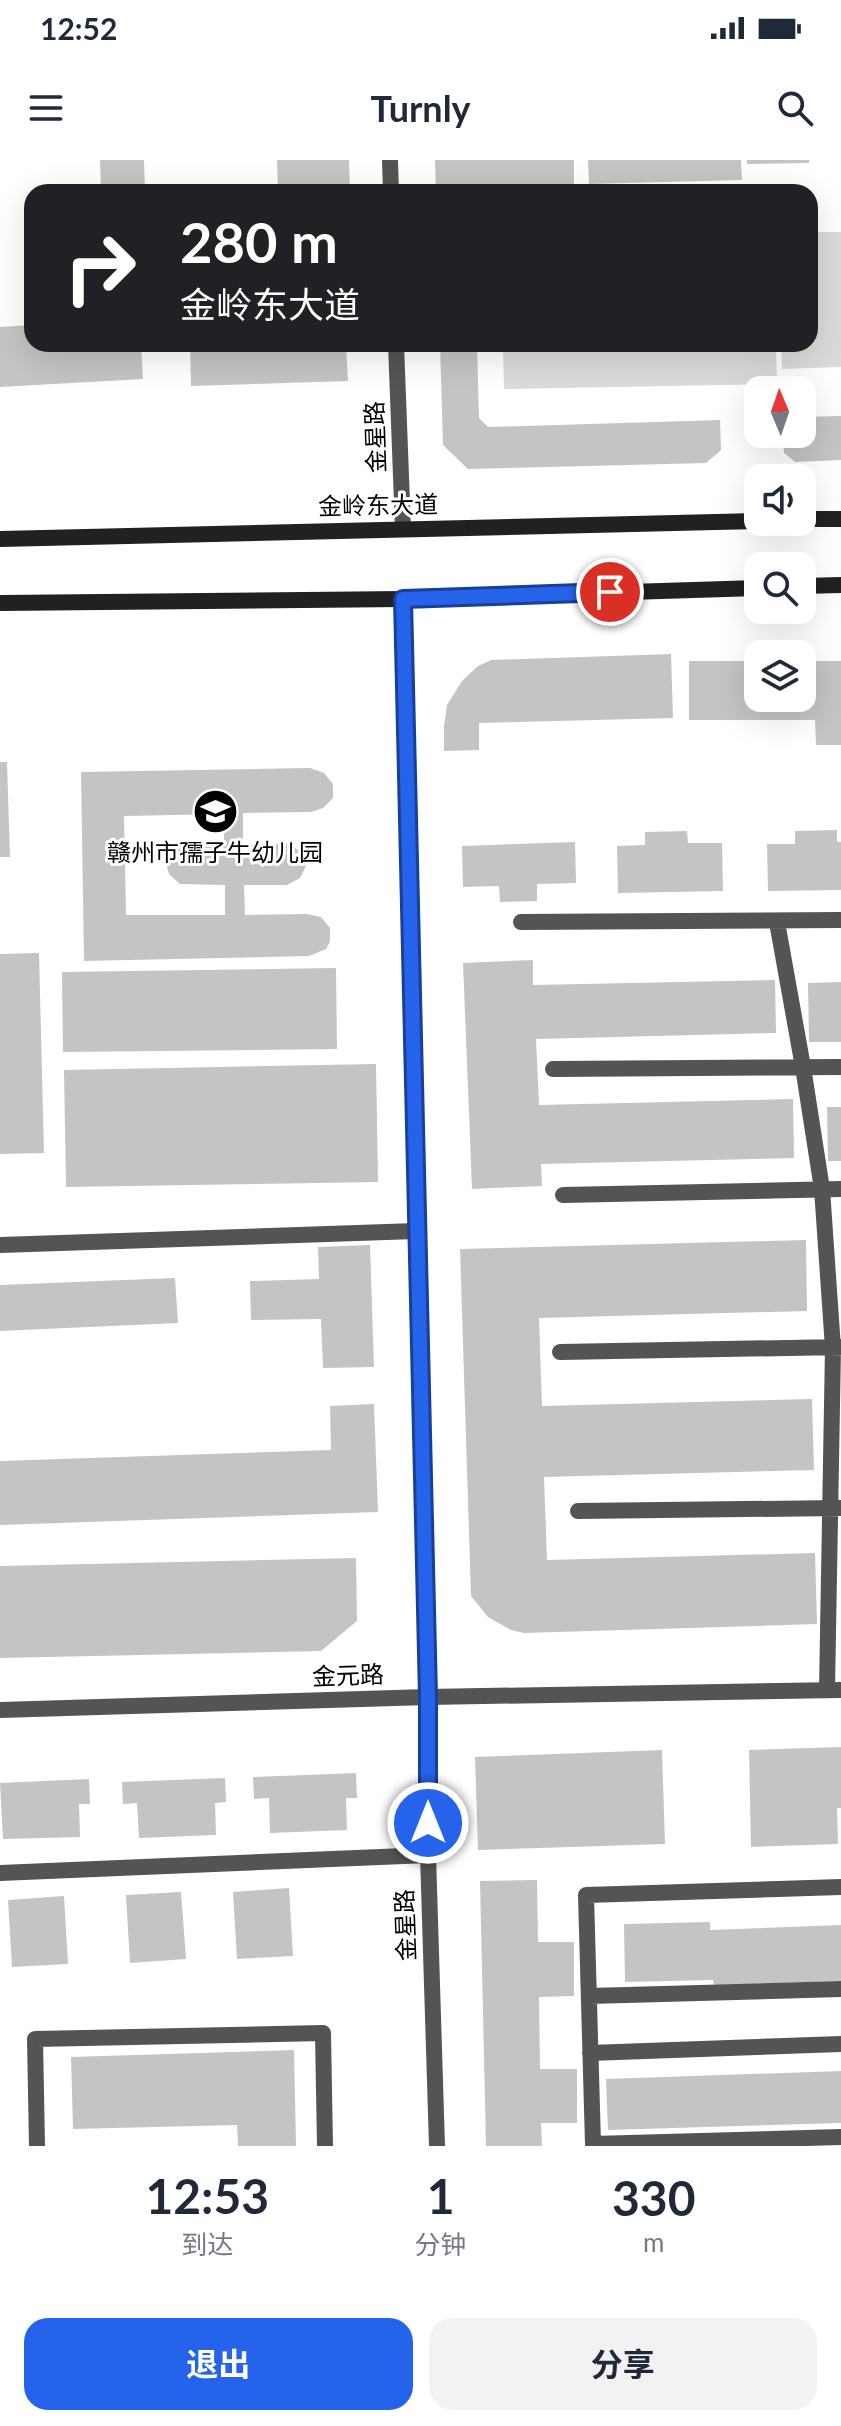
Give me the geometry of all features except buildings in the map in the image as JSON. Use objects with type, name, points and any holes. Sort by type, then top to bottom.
[{"type":"main road","points":[[816,519],[841,519]]},
{"type":"main road","name":"金岭东大道","points":[[0,539],[744,521]]},
{"type":"main road","points":[[816,586],[841,585]]},
{"type":"main road","points":[[0,603],[403,599],[744,588]]},
{"type":"street","points":[[390,160],[391,184]]},
{"type":"street","name":"金星路","points":[[396,352],[403,529]]},
{"type":"street","name":"金星路","points":[[403,599],[428,1697],[428,1855],[437,2146]]},
{"type":"street","points":[[521,922],[841,920]]},
{"type":"street","points":[[777,922],[822,1189],[837,1348],[834,1690]]},
{"type":"street","points":[[553,1069],[841,1067]]},
{"type":"street","points":[[563,1195],[841,1189]]},
{"type":"street","points":[[0,1245],[416,1231]]},
{"type":"street","points":[[560,1352],[837,1348]]},
{"type":"street","points":[[578,1511],[836,1508]]},
{"type":"street","name":"金元路","points":[[0,1710],[428,1697],[834,1690]]},
{"type":"street","points":[[0,1873],[428,1855]]},
{"type":"street","points":[[841,1887],[586,1895],[593,2144],[841,2137]]},
{"type":"street","points":[[589,1996],[841,1989]]},
{"type":"street","points":[[37,2146],[35,2039],[323,2033],[325,2146]]},
{"type":"street","points":[[590,2053],[841,2044]]},
{"type":"shaded area","points":[[818,232],[841,232],[841,367],[782,369],[781,352],[818,352]]},
{"type":"shaded area","points":[[503,352],[776,352],[777,376],[744,376],[744,385],[504,389]]},
{"type":"place","name":"赣州市孺子牛幼儿园","points":[[215,811]]},
{"type":"route","points":[[428,1823],[428,1697],[403,599],[610,592]]}]
